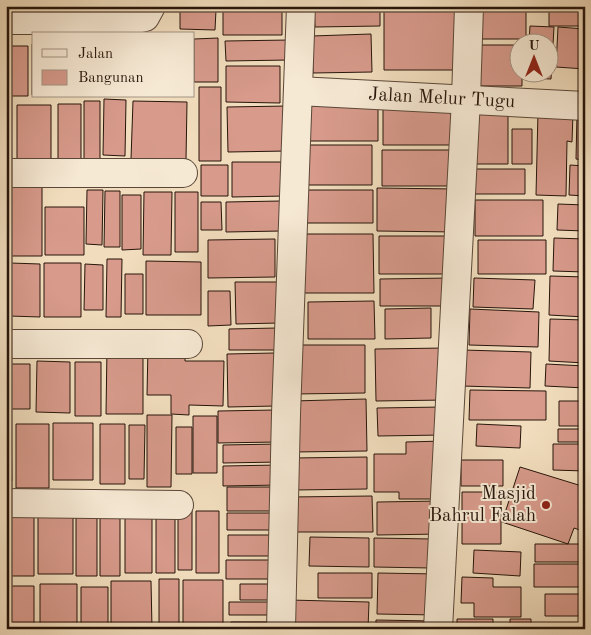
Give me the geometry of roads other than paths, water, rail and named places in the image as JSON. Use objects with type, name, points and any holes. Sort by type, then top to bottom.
[{"type":"street","points":[[6,20],[131,20],[145,17],[151,6]]},
{"type":"street","points":[[281,629],[286,414],[301,6]]},
{"type":"street","points":[[438,629],[466,99],[468,6]]},
{"type":"street","name":"Jalan Melur Tugu","points":[[298,91],[585,106]]},
{"type":"street","points":[[6,174],[183,173]]},
{"type":"street","points":[[6,344],[188,344]]},
{"type":"street","points":[[6,503],[179,505]]},
{"type":"place","name":"Masjid Bahrul Falah","points":[[546,505]]}]
